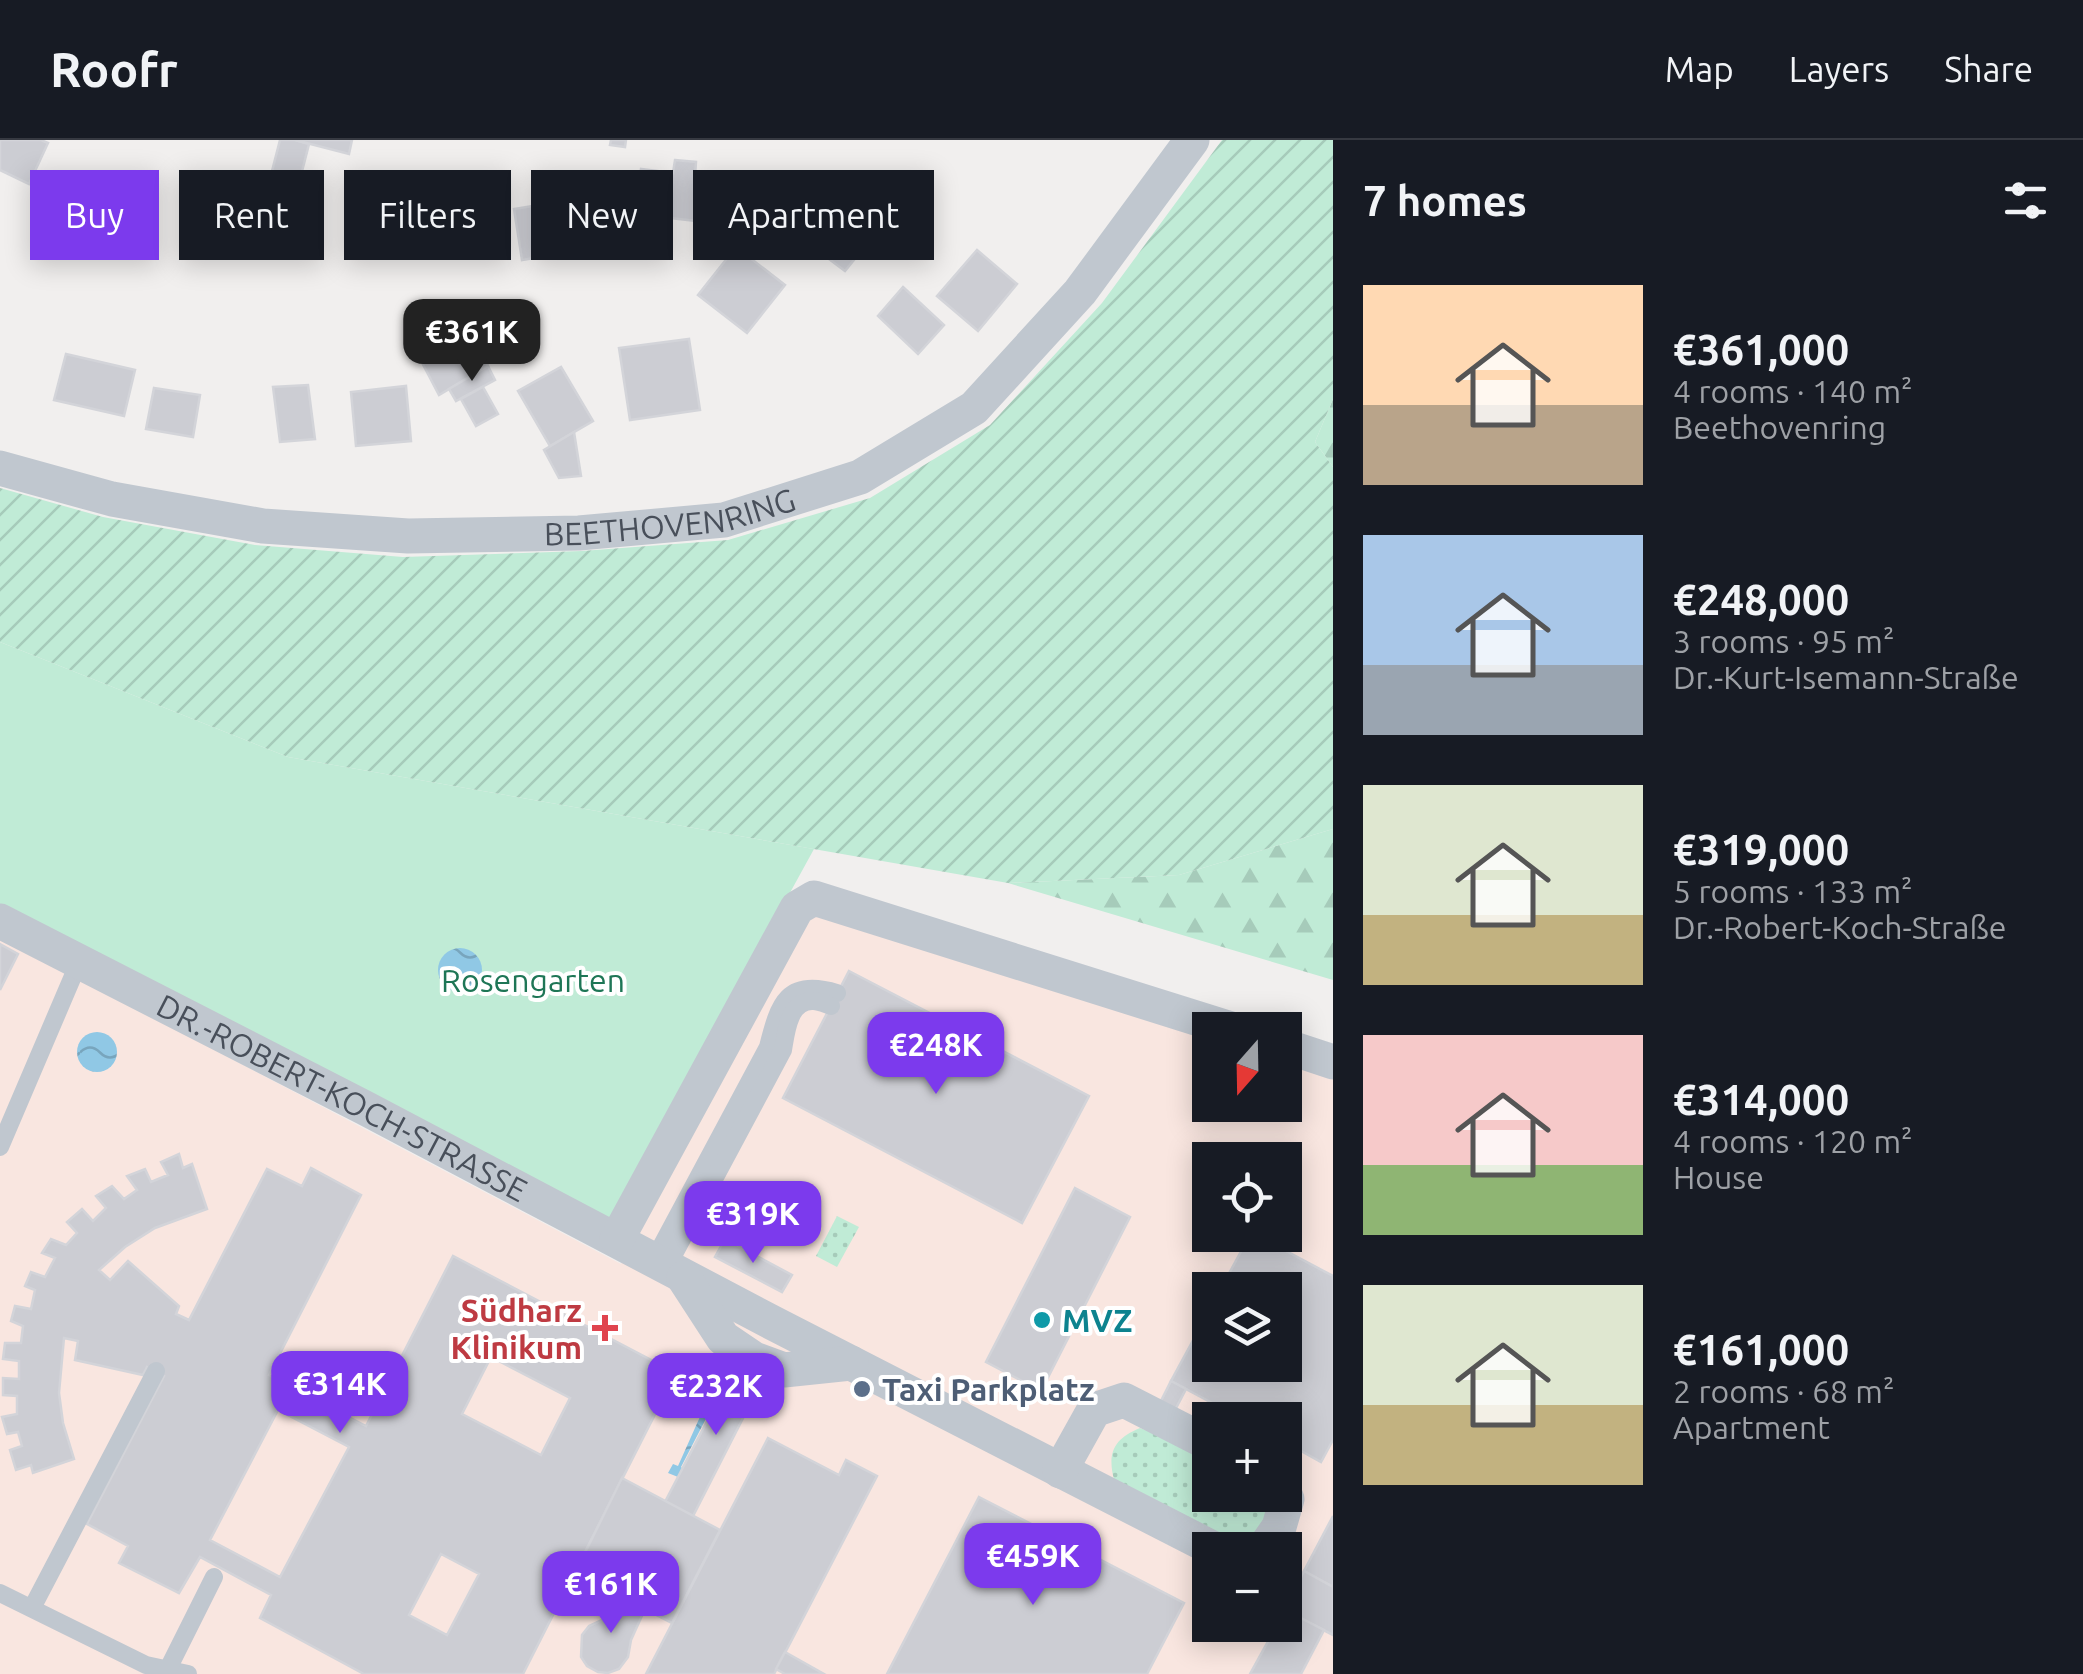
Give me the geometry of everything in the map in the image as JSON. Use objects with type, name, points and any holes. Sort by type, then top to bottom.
[{"type":"street","name":"BEETHOVENRING","points":[[0,468],[112,499],[262,526],[408,536],[580,533],[724,520],[860,477],[974,408],[1080,292],[1192,140]]},
{"type":"street","points":[[617,1239],[797,908],[814,898],[1192,1017]]},
{"type":"street","name":"DR.-ROBERT-KOCH-STRASSE","points":[[0,921],[1192,1538]]},
{"type":"street","points":[[1302,1052],[1333,1062]]},
{"type":"street","points":[[1060,1471],[1094,1410],[1124,1400],[1192,1435]]},
{"type":"lane","points":[[0,1147],[78,962]]},
{"type":"lane","points":[[668,1268],[725,1142],[783,1050],[788,1021],[800,1004],[834,1000]]},
{"type":"lane","points":[[32,1608],[156,1371]]},
{"type":"lane","points":[[168,1669],[214,1576]]},
{"type":"lane","points":[[0,1593],[146,1665],[188,1674]]},
{"type":"shaded area","name":"Südharz Klinikum","points":[[814,910],[1192,1032],[1192,1122],[1302,1122],[1302,1067],[1333,1077],[1333,1674],[0,1674],[0,937],[621,1264]]},
{"type":"green space","points":[[1222,140],[1333,140],[1333,399],[1315,442],[1333,467],[1333,829],[1179,875],[1008,883],[288,757],[0,642],[0,488],[103,517],[255,545],[403,557],[582,551],[728,540],[870,498],[990,425],[1102,303]]},
{"type":"green space","points":[[1333,399],[1333,467],[1315,442]]},
{"type":"green space","name":"Rosengarten","points":[[0,642],[288,757],[814,849],[611,1219],[0,904]]},
{"type":"green space","points":[[1333,829],[1333,980],[1008,883],[1179,875]]},
{"type":"green space","points":[[837,1216],[859,1227],[837,1267],[816,1256]]},
{"type":"green space","points":[[1140,1428],[1192,1447],[1192,1512],[1266,1512],[1260,1532],[1203,1532],[1114,1480],[1112,1454],[1124,1437]]},
{"type":"water","points":[[460,948],[476,954],[482,970],[476,986],[460,992],[444,986],[438,970],[444,954]]},
{"type":"water","points":[[97,1032],[111,1038],[117,1052],[111,1066],[97,1072],[83,1066],[77,1052],[83,1038]]},
{"type":"water","points":[[720,1372],[728,1376],[678,1477],[668,1473],[673,1464],[678,1466]]},
{"type":"building","points":[[0,140],[48,143],[35,170],[30,170],[29,184],[0,170]]},
{"type":"building","points":[[280,140],[309,144],[302,170],[272,170]]},
{"type":"building","points":[[295,140],[352,140],[349,154]]},
{"type":"building","points":[[611,140],[626,140],[625,147],[610,145]]},
{"type":"building","points":[[675,160],[696,162],[693,221],[673,218]]},
{"type":"building","points":[[531,206],[531,259],[522,260],[514,209]]},
{"type":"building","points":[[977,250],[1017,284],[978,331],[937,296]]},
{"type":"building","points":[[726,260],[753,260],[785,285],[747,333],[698,295]]},
{"type":"building","points":[[830,260],[854,260],[845,271]]},
{"type":"building","points":[[903,287],[944,325],[918,354],[878,316]]},
{"type":"building","points":[[466,325],[488,366],[439,395],[417,353]]},
{"type":"building","points":[[689,339],[700,410],[630,420],[619,348]]},
{"type":"building","points":[[66,354],[135,370],[124,416],[54,400]]},
{"type":"building","points":[[488,366],[495,380],[456,401],[449,389]]},
{"type":"building","points":[[561,367],[593,421],[550,446],[518,391]]},
{"type":"building","points":[[308,385],[315,439],[280,442],[273,387]]},
{"type":"building","points":[[406,386],[411,441],[356,446],[351,392]]},
{"type":"building","points":[[483,387],[498,414],[476,426],[461,399]]},
{"type":"building","points":[[154,388],[200,395],[193,437],[146,429]]},
{"type":"building","points":[[574,432],[581,476],[559,478],[544,450]]},
{"type":"building","points":[[0,944],[18,954],[0,990]]},
{"type":"building","points":[[849,971],[1089,1096],[1022,1223],[783,1098]]},
{"type":"building","points":[[179,1154],[183,1168],[192,1164],[207,1209],[155,1228],[99,1270],[110,1280],[128,1261],[179,1306],[176,1314],[189,1320],[267,1169],[302,1186],[311,1168],[361,1195],[269,1375],[303,1394],[313,1374],[350,1393],[341,1413],[366,1426],[453,1256],[676,1373],[523,1674],[364,1674],[260,1618],[271,1595],[200,1557],[179,1593],[119,1563],[128,1546],[87,1524],[164,1376],[147,1367],[143,1375],[75,1360],[78,1341],[64,1338],[59,1393],[74,1459],[33,1473],[31,1465],[16,1470],[10,1450],[22,1446],[18,1432],[7,1434],[2,1417],[17,1414],[17,1396],[3,1395],[3,1378],[19,1379],[19,1361],[3,1359],[5,1343],[21,1343],[23,1326],[11,1321],[15,1306],[31,1309],[35,1290],[25,1286],[31,1272],[45,1277],[55,1258],[42,1253],[51,1239],[66,1245],[77,1233],[67,1222],[82,1209],[93,1221],[106,1208],[96,1196],[112,1186],[124,1199],[137,1190],[127,1176],[145,1169],[151,1182],[168,1175],[161,1162]],"holes":[[[491,1357],[570,1398],[541,1455],[462,1414]],[[278,1410],[349,1447],[280,1577],[210,1540]],[[441,1554],[479,1574],[447,1635],[409,1615]]]},
{"type":"building","name":"MVZ","points":[[1075,1188],[1130,1217],[1041,1391],[986,1362]]},
{"type":"building","points":[[725,1239],[792,1275],[782,1292],[715,1257]]},
{"type":"building","points":[[1241,1252],[1288,1252],[1333,1276],[1333,1440],[1321,1462],[1302,1451],[1302,1402],[1210,1402],[1171,1381],[1192,1342],[1192,1382],[1302,1382],[1302,1272],[1230,1272]]},
{"type":"building","points":[[740,1358],[766,1373],[693,1516],[665,1502]]},
{"type":"building","points":[[1171,1381],[1186,1389],[1175,1410],[1160,1403]]},
{"type":"building","points":[[768,1438],[839,1475],[846,1460],[877,1476],[774,1674],[646,1674]]},
{"type":"building","points":[[622,1478],[720,1530],[672,1623],[575,1573]]},
{"type":"building","points":[[979,1497],[1184,1603],[1147,1674],[887,1674]]},
{"type":"building","points":[[1333,1516],[1333,1587],[1304,1571]]},
{"type":"building","points":[[1304,1571],[1333,1587],[1333,1635],[1302,1619]]},
{"type":"building","points":[[616,1594],[645,1609],[628,1657],[619,1669],[598,1672],[581,1657],[582,1635],[602,1620]]},
{"type":"building","points":[[1302,1619],[1324,1630],[1301,1674],[1250,1674],[1268,1642],[1302,1642]]},
{"type":"building","points":[[785,1652],[824,1674],[785,1674],[776,1669]]},
{"type":"place","name":"MVZ","points":[[1042,1320]]},
{"type":"place","name":"Südharz Klinikum","points":[[605,1328]]},
{"type":"place","name":"Taxi Parkplatz","points":[[862,1389]]}]
